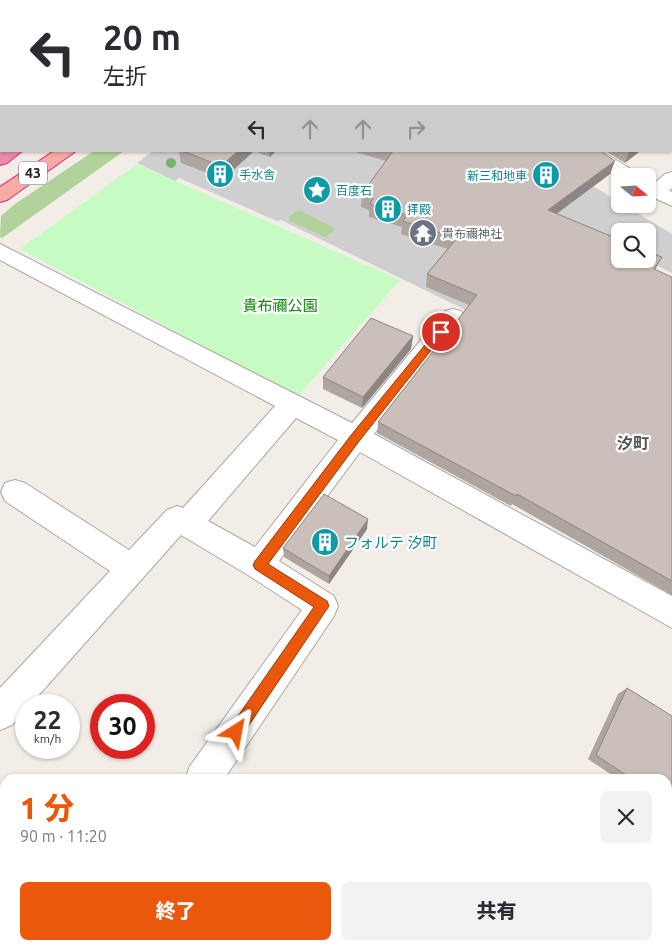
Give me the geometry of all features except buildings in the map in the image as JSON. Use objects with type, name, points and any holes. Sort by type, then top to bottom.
[{"type":"highway","points":[[0,159],[11,152]]},
{"type":"highway","name":"43","points":[[0,196],[66,152]]},
{"type":"street","points":[[589,152],[616,168]]},
{"type":"street","points":[[0,250],[356,437],[672,613]]},
{"type":"street","points":[[259,565],[356,437],[453,317]]},
{"type":"street","points":[[187,524],[293,404]]},
{"type":"street","points":[[16,492],[131,568]]},
{"type":"street","points":[[0,713],[177,519],[259,565],[323,606],[206,774]]},
{"type":"shaded area","name":"貴布禰神社","points":[[152,152],[537,152],[611,197],[611,213],[637,213],[654,223],[611,223],[611,250],[472,313],[281,220],[277,221],[179,178],[175,181],[137,163]]},
{"type":"shaded area","name":"貴布禰神社","points":[[656,224],[672,234],[672,273],[656,265]]},
{"type":"green space","points":[[93,152],[123,152],[2,238],[0,237],[1,216],[15,204]]},
{"type":"green space","name":"貴布禰公園","points":[[137,164],[400,280],[298,396],[20,249]]},
{"type":"green space","points":[[296,211],[301,211],[334,228],[333,232],[325,237],[290,221],[289,217]]},
{"type":"place","name":"手水舎","points":[[220,174]]},
{"type":"place","name":"新三和地車","points":[[546,175]]},
{"type":"place","name":"百度石","points":[[317,190]]},
{"type":"place","name":"拝殿","points":[[388,209]]},
{"type":"place","name":"貴布禰神社","points":[[423,233]]},
{"type":"place","name":"フォルテ 汐町","points":[[325,542]]},
{"type":"district","name":"汐町","points":[[633,443]]},
{"type":"route","points":[[236,732],[323,606],[259,565],[356,437],[441,332]]}]
